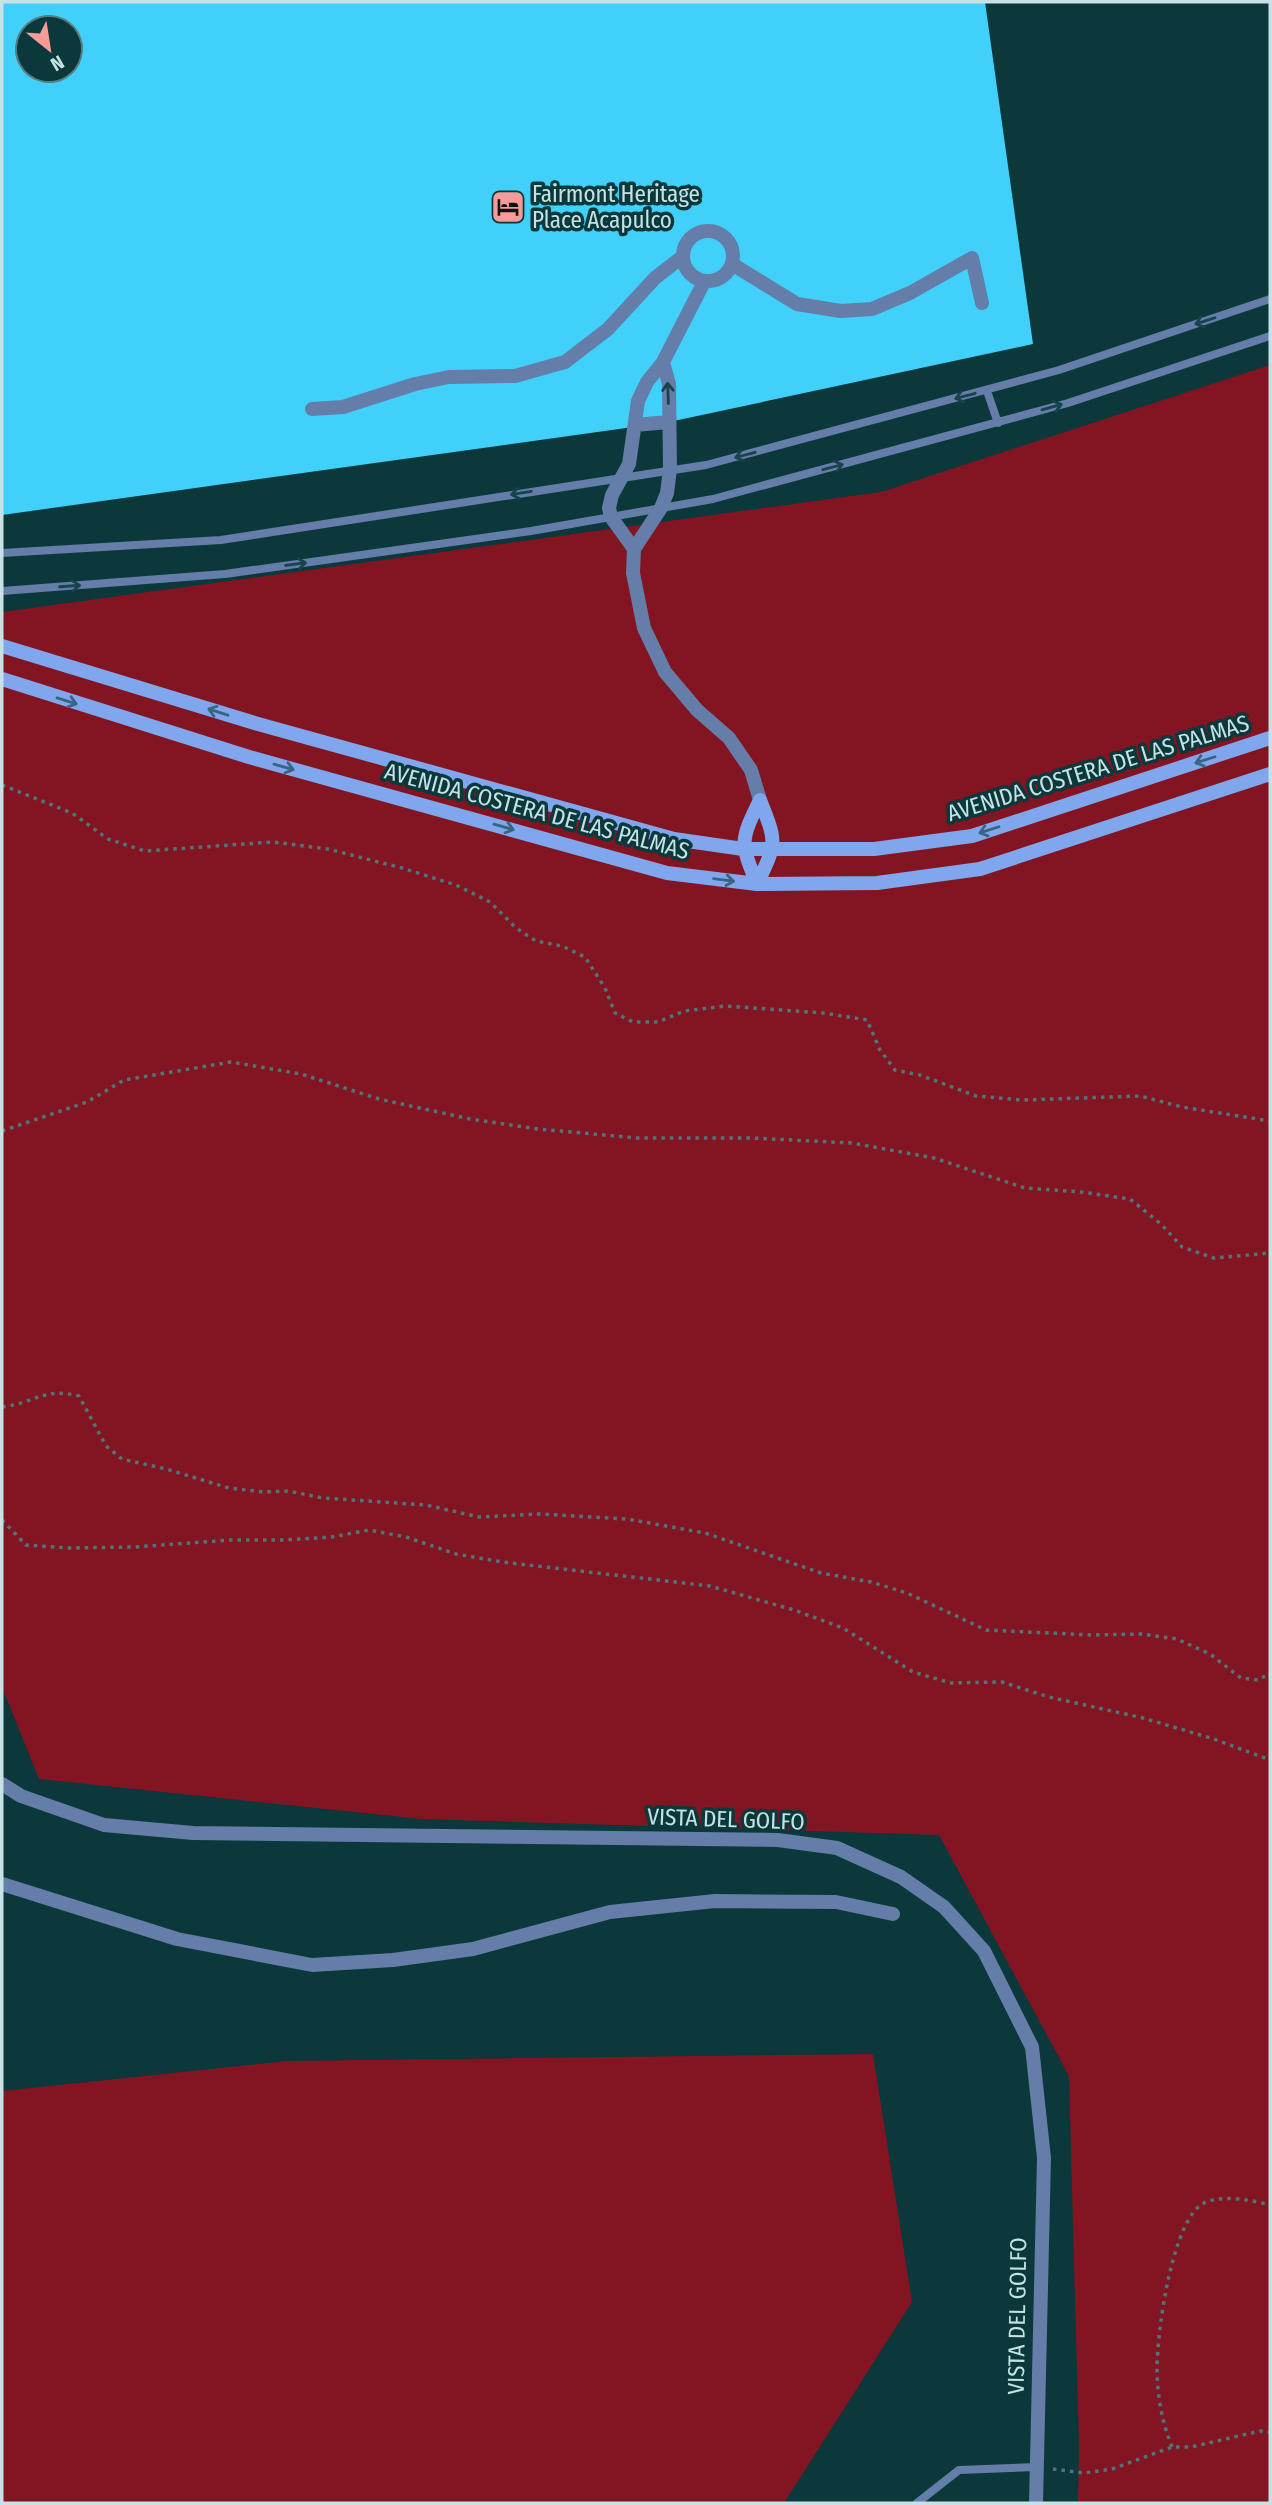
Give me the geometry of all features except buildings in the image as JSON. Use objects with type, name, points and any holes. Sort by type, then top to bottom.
[{"type":"main road","name":"AVENIDA COSTERA DE LAS PALMAS","points":[[2,646],[258,724],[661,836],[743,849],[874,849],[972,836],[1270,738]]},
{"type":"main road","name":"AVENIDA COSTERA DE LAS PALMAS","points":[[2,680],[248,757],[667,873],[757,884],[877,883],[980,869],[1270,774]]},
{"type":"main road","points":[[757,884],[743,849],[746,827],[760,800]]},
{"type":"main road","points":[[757,884],[774,850],[772,830],[760,800]]},
{"type":"street","points":[[312,409],[344,407],[415,384],[449,377],[515,376],[565,362],[608,329],[655,278],[682,257],[687,240],[703,231],[720,233],[732,246],[732,264],[721,278],[704,282],[688,273],[682,257]]},
{"type":"street","points":[[732,264],[797,304],[841,311],[872,309],[910,293],[972,258],[982,303]]},
{"type":"street","points":[[634,549],[611,517],[609,508],[612,495],[629,464],[638,401],[647,382],[663,362],[704,282]]},
{"type":"street","points":[[663,362],[669,384],[670,469],[667,493],[662,508],[634,549],[633,573],[644,628],[664,672],[697,710],[729,738],[751,769],[760,800]]},
{"type":"street","points":[[635,425],[669,422]]},
{"type":"street","name":"VISTA DEL GOLFO","points":[[3,1786],[21,1796],[104,1825],[193,1833],[778,1840],[837,1849],[901,1877],[944,1907],[984,1951],[1032,2048],[1044,2158],[1036,2503]]},
{"type":"street","points":[[2,1884],[177,1938],[312,1965],[393,1960],[473,1949],[610,1912],[715,1901],[836,1902],[893,1914]]},
{"type":"lane","points":[[2,553],[221,540],[706,465],[1059,370],[1270,299]]},
{"type":"lane","points":[[2,591],[225,574],[531,531],[713,499],[1068,403],[1270,336]]},
{"type":"lane","points":[[987,391],[998,423]]},
{"type":"lane","points":[[917,2503],[959,2470],[1037,2467]]},
{"type":"path","points":[[2,785],[72,813],[108,839],[145,851],[273,842],[328,849],[402,868],[456,886],[491,902],[516,928],[536,941],[562,946],[584,957],[605,988],[615,1013],[633,1022],[658,1022],[684,1011],[726,1006],[845,1016],[867,1020],[880,1050],[895,1070],[920,1075],[976,1096],[1022,1100],[1140,1096],[1182,1107],[1270,1121]]},
{"type":"path","points":[[2,1131],[87,1102],[124,1080],[231,1062],[301,1074],[379,1099],[470,1119],[538,1129],[637,1138],[752,1138],[852,1143],[934,1158],[1025,1188],[1129,1199],[1161,1224],[1182,1247],[1214,1258],[1270,1253]]},
{"type":"path","points":[[2,1407],[19,1405],[42,1394],[61,1391],[79,1396],[106,1446],[122,1459],[229,1488],[264,1492],[288,1491],[323,1499],[426,1505],[478,1517],[539,1514],[627,1519],[705,1533],[821,1573],[871,1582],[907,1593],[986,1630],[1092,1635],[1141,1634],[1177,1639],[1210,1654],[1241,1678],[1258,1680],[1270,1673]]},
{"type":"path","points":[[2,1520],[26,1545],[68,1549],[231,1540],[285,1540],[369,1530],[406,1537],[456,1554],[502,1562],[710,1586],[794,1610],[843,1628],[913,1672],[951,1683],[1002,1682],[1049,1697],[1143,1718],[1214,1739],[1270,1760]]},
{"type":"path","points":[[1172,2447],[1162,2421],[1157,2367],[1176,2244],[1191,2212],[1206,2202],[1243,2199],[1270,2205]]},
{"type":"path","points":[[1037,2467],[1084,2473],[1112,2469],[1172,2447],[1191,2447],[1260,2431],[1270,2432]]},
{"type":"shaded area","points":[[1270,365],[1270,2503],[1078,2503],[1079,2447],[1069,2076],[939,1835],[421,1819],[39,1779],[2,1687],[2,612],[881,492]]},
{"type":"shaded area","points":[[873,2054],[912,2302],[784,2503],[2,2503],[2,2091],[288,2061]]},
{"type":"place","name":"Fairmont Heritage Place Acapulco","points":[[508,207]]}]
